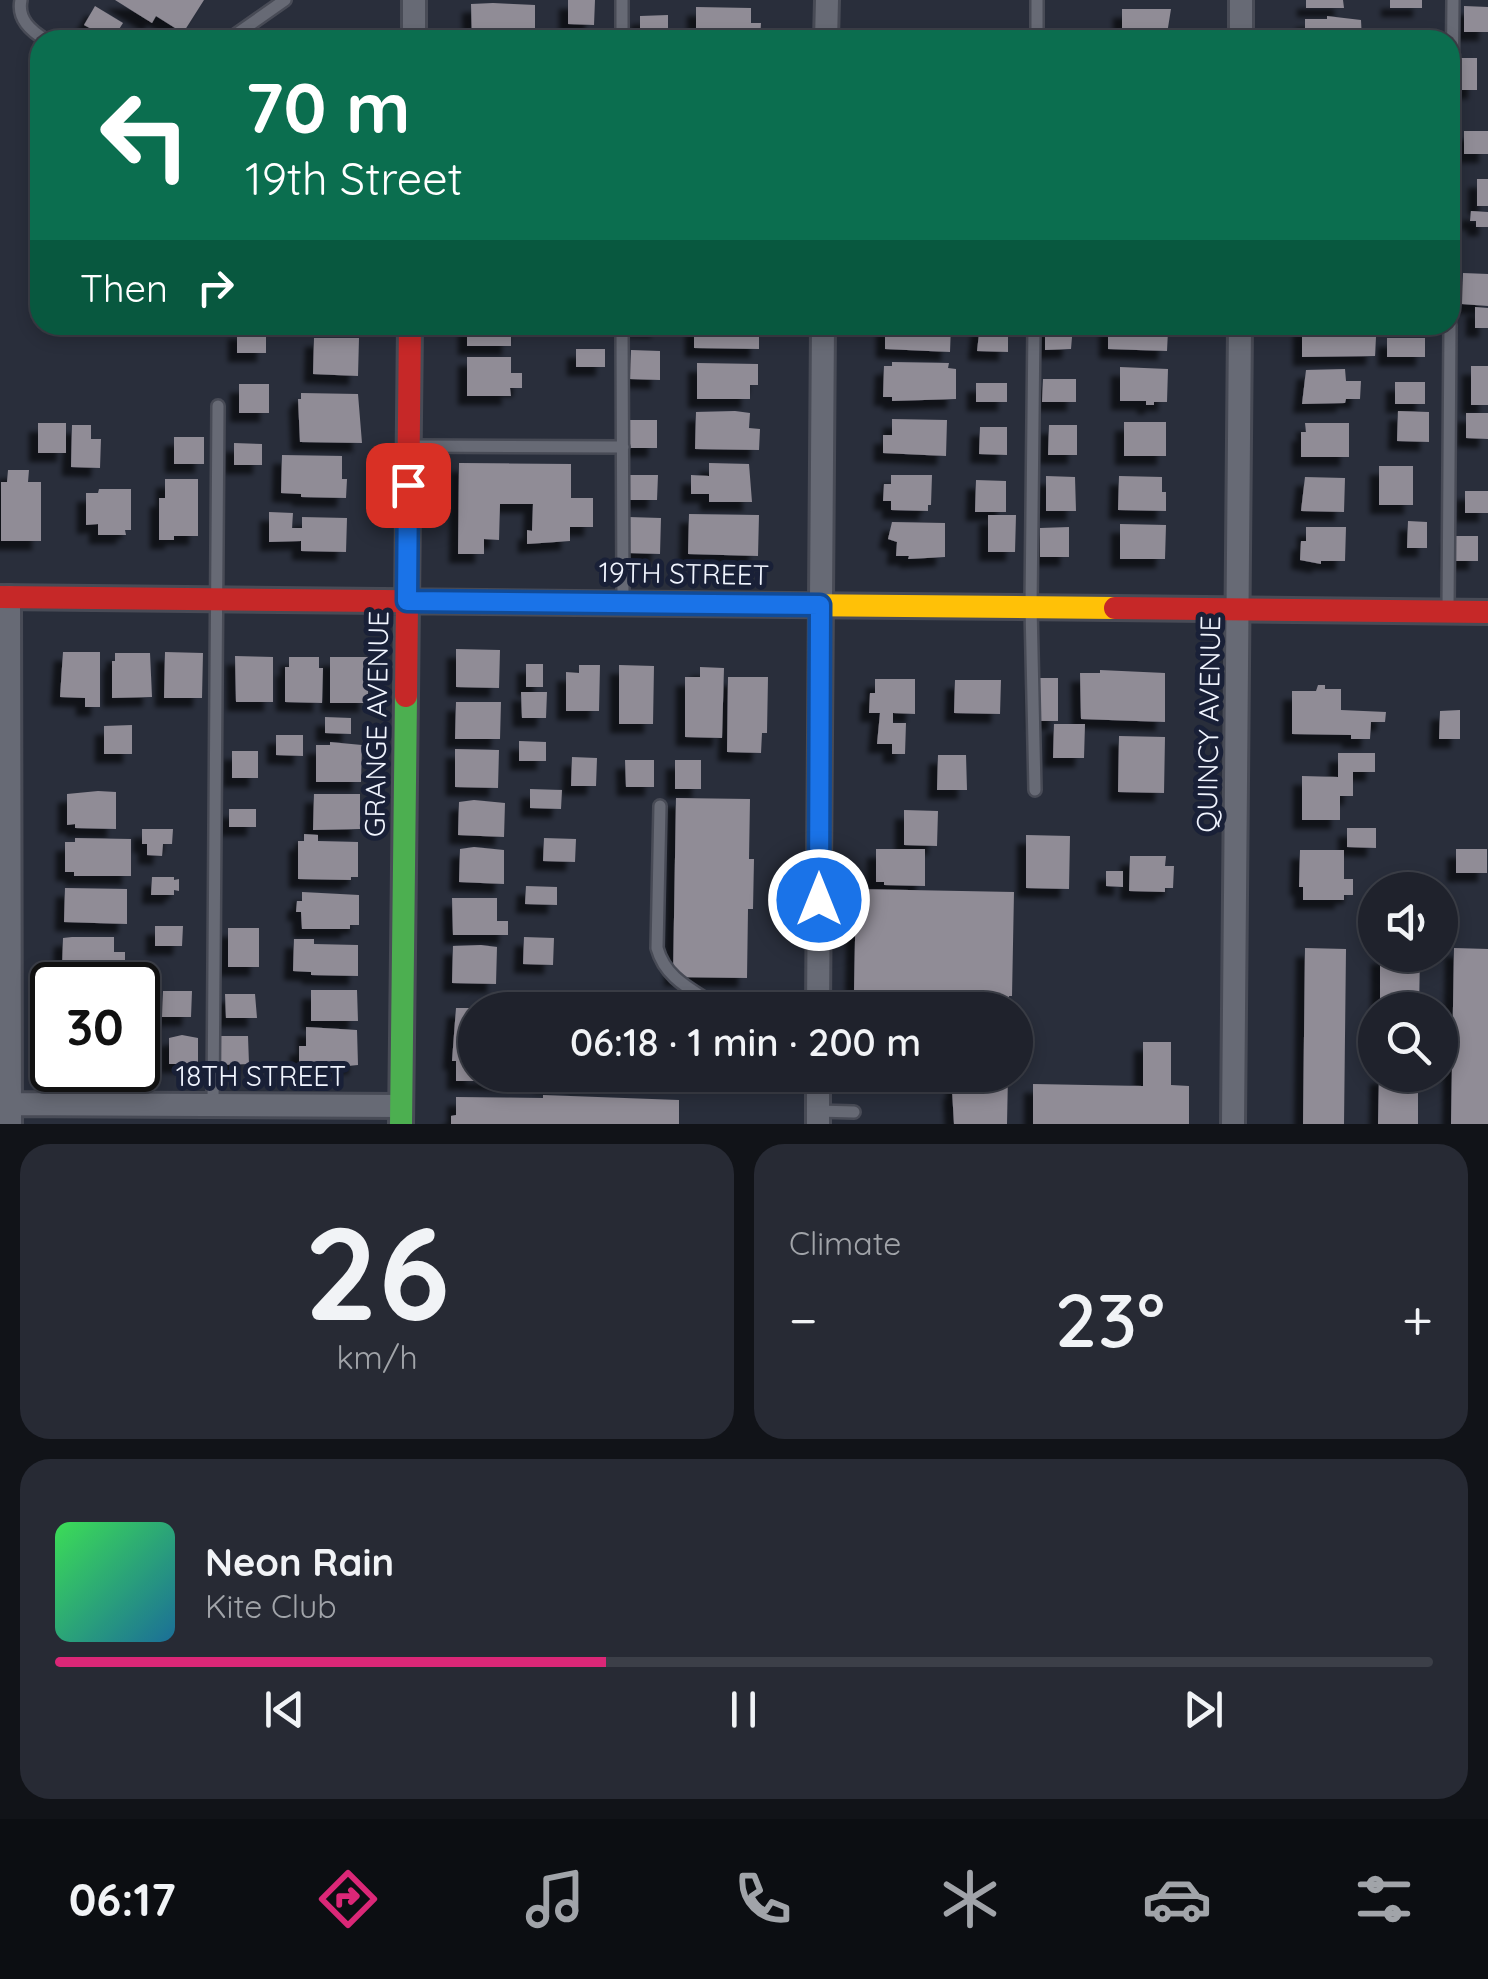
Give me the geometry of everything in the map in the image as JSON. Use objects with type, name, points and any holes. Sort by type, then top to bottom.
[{"type":"street","points":[[414,0],[414,30]]},
{"type":"street","points":[[826,30],[827,0]]},
{"type":"street","points":[[1241,0],[1241,30]]},
{"type":"street","name":"GRANGE AVENUE","points":[[401,1115],[410,335]]},
{"type":"street","points":[[818,992],[823,335]]},
{"type":"street","name":"QUINCY AVENUE","points":[[1233,1124],[1240,335]]},
{"type":"street","points":[[5,597],[7,1110]]},
{"type":"street","name":"19TH STREET","points":[[5,597],[1488,612]]},
{"type":"street","name":"18TH STREET","points":[[7,1110],[212,1104],[401,1115]]},
{"type":"lane","points":[[21,0],[26,26],[32,30]]},
{"type":"lane","points":[[242,30],[285,0]]},
{"type":"lane","points":[[622,0],[622,30]]},
{"type":"lane","points":[[1037,0],[1037,30]]},
{"type":"lane","points":[[1452,0],[1452,30]]},
{"type":"lane","points":[[622,335],[624,603]]},
{"type":"lane","points":[[1034,335],[1031,607],[1035,790]]},
{"type":"lane","points":[[1448,611],[1450,335]]},
{"type":"lane","points":[[212,1104],[218,406]]},
{"type":"lane","points":[[409,446],[623,446]]},
{"type":"lane","points":[[660,806],[657,948],[661,964],[675,980],[694,992]]},
{"type":"lane","points":[[818,1117],[854,1112]]},
{"type":"building","points":[[115,0],[204,0],[185,30],[156,16],[152,23]]},
{"type":"building","points":[[568,0],[595,0],[594,25],[568,24]]},
{"type":"building","points":[[1306,0],[1343,0],[1344,8],[1306,8]]},
{"type":"building","points":[[1390,0],[1422,0],[1422,8],[1390,8]]},
{"type":"building","points":[[471,4],[535,5],[535,30],[472,30]]},
{"type":"building","points":[[95,6],[123,23],[118,30],[93,30],[84,25]]},
{"type":"building","points":[[1464,6],[1488,7],[1488,32],[1464,32]]},
{"type":"building","points":[[696,7],[751,8],[751,23],[761,23],[761,30],[696,30]]},
{"type":"building","points":[[1122,9],[1171,9],[1168,30],[1122,30]]},
{"type":"building","points":[[668,15],[668,30],[640,30],[640,16]]},
{"type":"building","points":[[1305,19],[1361,20],[1362,30],[1305,30]]},
{"type":"building","points":[[1460,58],[1477,58],[1477,90],[1460,90]]},
{"type":"building","points":[[1464,131],[1488,131],[1488,154],[1464,154]]},
{"type":"building","points":[[1477,179],[1488,179],[1488,206],[1477,206]]},
{"type":"building","points":[[1471,211],[1488,212],[1488,227],[1476,227],[1476,221],[1470,221]]},
{"type":"building","points":[[1463,273],[1488,274],[1488,306],[1462,304]]},
{"type":"building","points":[[1475,307],[1488,308],[1488,328],[1475,328]]},
{"type":"building","points":[[237,335],[266,335],[266,353],[237,353]]},
{"type":"building","points":[[467,335],[511,335],[511,346],[467,346]]},
{"type":"building","points":[[694,335],[759,335],[759,349],[694,348]]},
{"type":"building","points":[[885,335],[951,335],[950,352],[885,349]]},
{"type":"building","points":[[979,335],[1008,335],[1008,352],[977,351]]},
{"type":"building","points":[[1045,335],[1072,335],[1071,349],[1045,350]]},
{"type":"building","points":[[1108,335],[1168,335],[1167,351],[1108,349]]},
{"type":"building","points":[[1302,335],[1376,337],[1375,356],[1302,357]]},
{"type":"building","points":[[314,338],[359,338],[358,376],[313,374]]},
{"type":"building","points":[[1387,338],[1425,338],[1425,357],[1387,357]]},
{"type":"building","points":[[576,349],[605,349],[605,367],[576,367]]},
{"type":"building","points":[[631,350],[660,351],[660,380],[630,379]]},
{"type":"building","points":[[467,357],[511,357],[511,373],[522,373],[522,388],[510,388],[511,396],[467,396]]},
{"type":"building","points":[[892,362],[949,363],[948,368],[956,369],[956,399],[892,401],[892,397],[883,397],[884,366],[892,366]]},
{"type":"building","points":[[697,363],[758,364],[758,385],[750,385],[750,399],[697,399]]},
{"type":"building","points":[[1471,366],[1488,366],[1488,405],[1471,405]]},
{"type":"building","points":[[1120,367],[1168,369],[1167,402],[1146,405],[1146,401],[1120,401]]},
{"type":"building","points":[[1345,369],[1346,381],[1361,381],[1360,399],[1302,404],[1306,370]]},
{"type":"building","points":[[1043,379],[1076,379],[1076,402],[1042,402]]},
{"type":"building","points":[[1395,382],[1425,382],[1425,404],[1395,404]]},
{"type":"building","points":[[976,383],[1007,383],[1007,402],[976,402]]},
{"type":"building","points":[[239,384],[269,384],[269,413],[239,413]]},
{"type":"building","points":[[301,393],[358,394],[362,443],[300,442]]},
{"type":"building","points":[[1398,411],[1429,412],[1429,442],[1397,441]]},
{"type":"building","points":[[696,412],[750,413],[749,428],[760,429],[759,450],[695,449]]},
{"type":"building","points":[[1466,413],[1488,413],[1488,439],[1466,438]]},
{"type":"building","points":[[892,419],[947,420],[946,456],[883,453],[883,435],[892,435]]},
{"type":"building","points":[[629,420],[657,420],[657,448],[629,448]]},
{"type":"building","points":[[1124,422],[1166,422],[1166,456],[1124,456]]},
{"type":"building","points":[[38,423],[66,423],[66,453],[38,453]]},
{"type":"building","points":[[1305,423],[1349,423],[1349,457],[1301,457]]},
{"type":"building","points":[[72,425],[91,425],[91,439],[101,439],[100,468],[71,467]]},
{"type":"building","points":[[1049,425],[1077,425],[1077,455],[1048,455]]},
{"type":"building","points":[[980,427],[1007,427],[1007,455],[979,454]]},
{"type":"building","points":[[174,437],[204,437],[204,464],[174,464]]},
{"type":"building","points":[[234,443],[262,444],[262,465],[234,465]]},
{"type":"building","points":[[282,455],[342,456],[346,498],[281,493]]},
{"type":"building","points":[[459,463],[571,464],[571,498],[593,498],[593,527],[570,527],[570,541],[527,544],[527,530],[532,531],[533,504],[500,504],[499,540],[484,539],[484,554],[458,554]]},
{"type":"building","points":[[709,463],[749,464],[752,502],[709,502],[709,494],[691,494],[691,475],[709,476]]},
{"type":"building","points":[[1379,466],[1413,466],[1413,505],[1379,505]]},
{"type":"building","points":[[8,470],[29,470],[28,482],[41,482],[41,541],[1,541],[1,482],[7,482]]},
{"type":"building","points":[[630,475],[658,475],[657,500],[630,500]]},
{"type":"building","points":[[891,475],[932,475],[928,511],[891,510],[891,501],[883,501],[884,484],[891,484]]},
{"type":"building","points":[[1046,476],[1075,477],[1076,511],[1046,511]]},
{"type":"building","points":[[1119,476],[1162,477],[1166,511],[1118,510]]},
{"type":"building","points":[[1305,477],[1345,478],[1344,512],[1301,511]]},
{"type":"building","points":[[165,479],[198,479],[198,536],[159,540],[159,498],[165,498]]},
{"type":"building","points":[[976,480],[1006,481],[1006,512],[975,512]]},
{"type":"building","points":[[99,489],[131,489],[131,530],[125,530],[126,535],[98,535],[98,524],[86,525],[86,493],[98,493]]},
{"type":"building","points":[[1465,491],[1488,491],[1488,513],[1465,513]]},
{"type":"building","points":[[269,512],[293,513],[292,528],[302,528],[302,517],[347,518],[346,552],[301,551],[301,541],[269,542]]},
{"type":"building","points":[[689,514],[759,515],[758,556],[688,554]]},
{"type":"building","points":[[988,515],[1016,515],[1015,552],[988,552]]},
{"type":"building","points":[[629,517],[661,518],[660,554],[628,553]]},
{"type":"building","points":[[1408,521],[1427,522],[1427,548],[1407,548]]},
{"type":"building","points":[[892,522],[945,523],[945,557],[896,556],[897,542],[888,539]]},
{"type":"building","points":[[1120,524],[1166,525],[1165,559],[1120,559]]},
{"type":"building","points":[[1069,527],[1069,557],[1040,557],[1040,528]]},
{"type":"building","points":[[1306,527],[1346,527],[1345,561],[1321,564],[1300,560]]},
{"type":"building","points":[[1452,536],[1478,536],[1478,561],[1452,561]]},
{"type":"building","points":[[456,649],[500,650],[499,688],[456,687]]},
{"type":"building","points":[[63,652],[100,652],[100,707],[85,707],[85,698],[60,697]]},
{"type":"building","points":[[165,652],[203,653],[202,698],[164,698]]},
{"type":"building","points":[[115,653],[150,653],[152,697],[112,698]]},
{"type":"building","points":[[235,656],[273,657],[273,702],[236,702]]},
{"type":"building","points":[[289,657],[319,657],[319,668],[323,668],[322,703],[285,702],[285,667],[289,667]]},
{"type":"building","points":[[330,657],[368,657],[368,703],[330,703]]},
{"type":"building","points":[[526,664],[543,664],[543,687],[526,687]]},
{"type":"building","points":[[579,665],[600,665],[599,711],[566,711],[566,672],[579,673]]},
{"type":"building","points":[[619,665],[654,666],[653,724],[619,724]]},
{"type":"building","points":[[700,667],[724,668],[722,738],[685,737],[685,677],[700,677]]},
{"type":"building","points":[[1080,673],[1165,673],[1165,722],[1081,719]]},
{"type":"building","points":[[728,677],[768,677],[767,733],[762,733],[761,753],[727,752]]},
{"type":"building","points":[[1037,678],[1058,678],[1058,721],[1037,721]]},
{"type":"building","points":[[875,679],[915,679],[915,714],[893,713],[893,723],[906,723],[905,754],[892,754],[892,744],[877,744],[880,713],[869,713]]},
{"type":"building","points":[[955,680],[1001,680],[1000,714],[954,713]]},
{"type":"building","points":[[1318,685],[1341,689],[1341,710],[1386,712],[1385,722],[1371,722],[1370,739],[1292,734],[1292,691],[1316,691]]},
{"type":"building","points":[[521,692],[547,692],[546,718],[522,718]]},
{"type":"building","points":[[456,702],[501,702],[500,739],[455,739]]},
{"type":"building","points":[[1460,710],[1460,739],[1439,739],[1440,711]]},
{"type":"building","points":[[325,717],[351,718],[351,734],[325,733]]},
{"type":"building","points":[[1054,724],[1085,724],[1084,758],[1053,758]]},
{"type":"building","points":[[132,725],[132,754],[104,754],[104,726]]},
{"type":"building","points":[[276,735],[303,735],[303,756],[276,755]]},
{"type":"building","points":[[1119,736],[1165,737],[1164,793],[1118,792]]},
{"type":"building","points":[[519,741],[546,742],[546,761],[519,761]]},
{"type":"building","points":[[316,745],[362,745],[361,782],[316,782]]},
{"type":"building","points":[[455,749],[499,750],[498,788],[455,787]]},
{"type":"building","points":[[232,751],[258,751],[258,778],[232,778]]},
{"type":"building","points":[[1338,753],[1375,753],[1375,772],[1353,772],[1353,796],[1340,796],[1340,820],[1302,820],[1302,776],[1338,777]]},
{"type":"building","points":[[938,755],[966,755],[967,790],[937,790]]},
{"type":"building","points":[[572,757],[597,758],[596,786],[571,786]]},
{"type":"building","points":[[625,760],[654,760],[654,787],[626,787]]},
{"type":"building","points":[[675,760],[701,760],[701,789],[675,789]]},
{"type":"building","points":[[530,789],[562,790],[561,809],[530,808]]},
{"type":"building","points":[[116,792],[116,829],[67,825],[67,794]]},
{"type":"building","points":[[314,794],[360,794],[360,829],[313,830]]},
{"type":"building","points":[[676,798],[750,799],[749,859],[754,859],[753,909],[748,909],[747,978],[673,977]]},
{"type":"building","points":[[459,802],[505,803],[504,837],[458,835]]},
{"type":"building","points":[[229,809],[256,809],[256,827],[229,827]]},
{"type":"building","points":[[904,810],[938,811],[937,846],[904,845]]},
{"type":"building","points":[[1347,828],[1376,828],[1376,848],[1347,847]]},
{"type":"building","points":[[142,829],[173,829],[172,844],[163,844],[162,856],[147,855]]},
{"type":"building","points":[[304,834],[318,835],[318,841],[358,842],[358,877],[298,879],[298,841],[304,841]]},
{"type":"building","points":[[1026,835],[1070,836],[1069,889],[1026,888]]},
{"type":"building","points":[[75,838],[131,839],[131,876],[74,876],[74,872],[65,872],[65,842],[75,842]]},
{"type":"building","points":[[544,838],[576,839],[575,862],[543,861]]},
{"type":"building","points":[[460,849],[504,850],[504,884],[459,882]]},
{"type":"building","points":[[876,849],[925,849],[925,886],[876,882]]},
{"type":"building","points":[[1456,849],[1487,849],[1487,873],[1456,872]]},
{"type":"building","points":[[1300,850],[1344,850],[1344,879],[1353,879],[1353,895],[1344,895],[1344,900],[1303,900],[1303,887],[1299,887]]},
{"type":"building","points":[[1130,856],[1166,856],[1165,866],[1174,866],[1173,888],[1165,888],[1165,892],[1129,891]]},
{"type":"building","points":[[1106,871],[1123,871],[1123,887],[1106,886]]},
{"type":"building","points":[[152,877],[179,879],[179,891],[174,890],[174,895],[151,895]]},
{"type":"building","points":[[526,886],[557,887],[557,905],[525,904]]},
{"type":"building","points":[[65,888],[127,889],[127,924],[64,922]]},
{"type":"building","points":[[856,889],[1014,892],[1012,992],[854,991]]},
{"type":"building","points":[[302,892],[359,895],[359,925],[350,925],[350,929],[302,929],[301,912],[296,912]]},
{"type":"building","points":[[452,898],[497,898],[497,921],[508,921],[508,935],[453,935]]},
{"type":"building","points":[[155,926],[183,926],[182,946],[155,946]]},
{"type":"building","points":[[228,928],[259,928],[259,967],[228,967]]},
{"type":"building","points":[[114,937],[114,952],[125,952],[125,962],[62,962],[63,938]]},
{"type":"building","points":[[524,937],[554,938],[553,965],[523,964]]},
{"type":"building","points":[[294,939],[314,939],[314,944],[358,945],[358,976],[293,971]]},
{"type":"building","points":[[453,946],[497,947],[496,984],[452,983]]},
{"type":"building","points":[[1305,948],[1346,949],[1344,1124],[1303,1124]]},
{"type":"building","points":[[1458,948],[1488,949],[1488,1124],[1451,1124],[1452,1092],[1458,1092],[1458,992],[1453,992]]},
{"type":"building","points":[[1380,972],[1420,972],[1419,992],[1380,992]]},
{"type":"building","points":[[311,990],[357,990],[358,1021],[311,1021]]},
{"type":"building","points":[[163,991],[192,991],[191,1017],[162,1017]]},
{"type":"building","points":[[225,994],[255,994],[257,1018],[226,1018]]},
{"type":"building","points":[[458,1008],[458,1081],[456,1061],[452,1061]]},
{"type":"building","points":[[306,1027],[357,1030],[358,1065],[316,1069],[299,1064],[299,1046],[306,1046]]},
{"type":"building","points":[[221,1036],[248,1036],[249,1064],[220,1065]]},
{"type":"building","points":[[169,1038],[198,1038],[198,1064],[169,1064]]},
{"type":"building","points":[[1143,1042],[1171,1042],[1171,1085],[1189,1086],[1189,1124],[1033,1124],[1033,1084],[1143,1086]]},
{"type":"building","points":[[952,1092],[1008,1092],[1007,1124],[954,1124]]},
{"type":"building","points":[[1379,1092],[1418,1092],[1418,1124],[1378,1124]]},
{"type":"building","points":[[543,1095],[679,1100],[679,1124],[451,1124],[451,1116],[456,1115],[456,1097]]},
{"type":"traffic: fast","points":[[401,1124],[406,696]]},
{"type":"traffic: slow","points":[[576,603],[1115,608]]},
{"type":"traffic: jam","points":[[406,696],[410,335]]},
{"type":"traffic: jam","points":[[0,597],[576,603]]},
{"type":"traffic: jam","points":[[1115,608],[1488,612]]},
{"type":"route","points":[[408,485],[407,601],[820,605],[819,900]]}]
